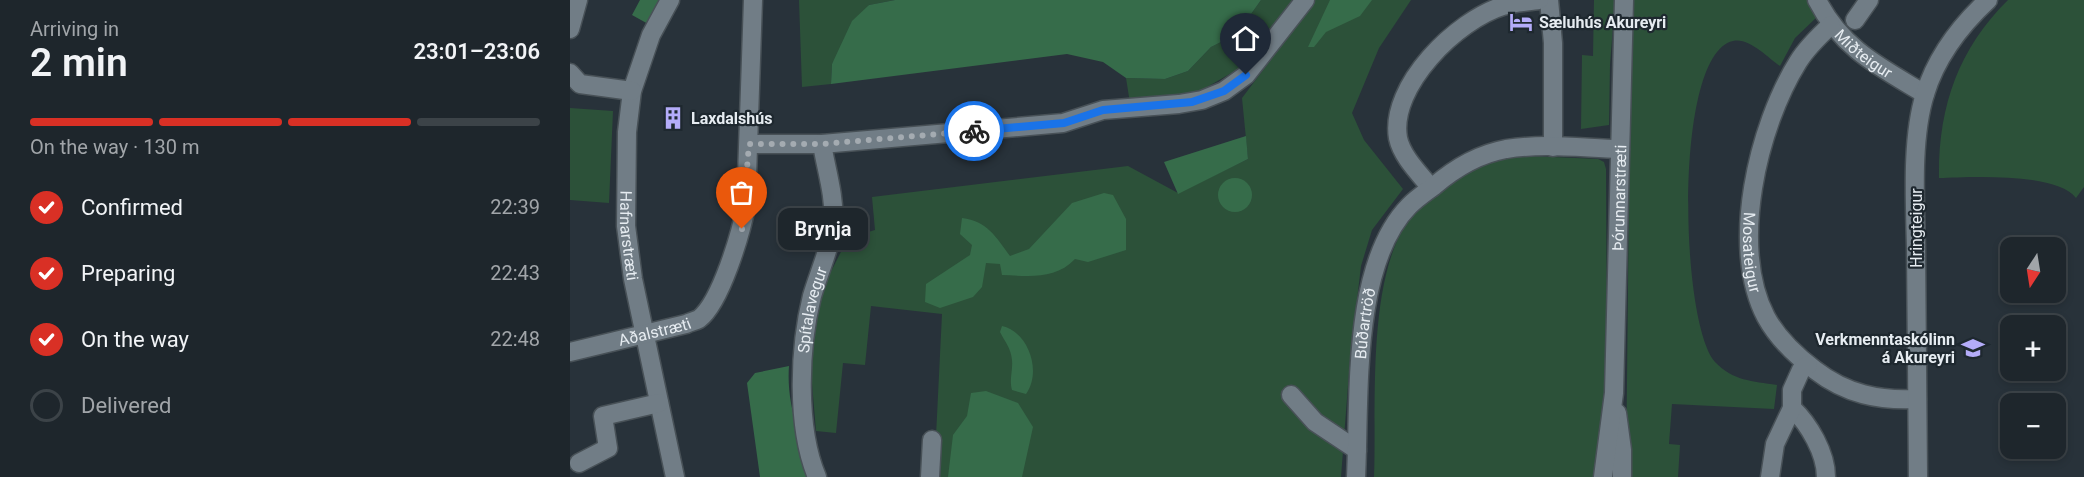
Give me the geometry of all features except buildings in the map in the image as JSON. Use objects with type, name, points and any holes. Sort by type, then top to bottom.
[{"type":"street","points":[[570,29],[578,0]]},
{"type":"street","name":"Hafnarstræti","points":[[670,0],[651,35],[632,91],[627,132],[626,226],[644,333],[675,477]]},
{"type":"street","name":"Aðalstræti","points":[[570,352],[675,327],[699,319],[713,300],[742,229],[749,144],[753,0]]},
{"type":"street","points":[[749,144],[822,144],[1064,123],[1103,110],[1202,100],[1224,91],[1246,75],[1305,0]]},
{"type":"street","points":[[1431,188],[1408,158],[1399,141],[1397,127],[1402,102],[1418,72],[1440,47],[1485,13],[1504,5],[1539,0]]},
{"type":"street","points":[[1550,0],[1553,53],[1553,147]]},
{"type":"street","name":"Þórunnarstræti","points":[[1603,477],[1614,393],[1624,0]]},
{"type":"street","name":"Miðteigur","points":[[1817,0],[1831,25],[1871,63],[1925,94]]},
{"type":"street","points":[[1855,20],[1869,0]]},
{"type":"street","name":"Hringteigur","points":[[1918,477],[1915,206],[1918,135],[1925,94],[1949,46],[1967,20],[1988,0]]},
{"type":"street","name":"Mosateigur","points":[[1831,25],[1799,60],[1767,128],[1757,167],[1750,228],[1751,261],[1756,288],[1766,315],[1779,337],[1808,365],[1843,388],[1868,397],[1891,401],[1917,399]]},
{"type":"street","points":[[570,73],[580,84],[632,91]]},
{"type":"street","name":"Spítalavegur","points":[[817,477],[808,448],[803,347],[812,299],[840,207],[822,144]]},
{"type":"street","name":"Búðartröð","points":[[1356,477],[1362,335],[1371,283],[1384,244],[1409,207],[1446,175],[1477,157],[1506,149],[1553,147],[1620,149]]},
{"type":"street","points":[[1770,477],[1775,444],[1792,408],[1794,384],[1801,370],[1808,365]]},
{"type":"street","name":"Þórunnarstræti","points":[[1614,393],[1622,450],[1622,477]]},
{"type":"street","points":[[1291,395],[1316,422],[1358,450]]},
{"type":"street","points":[[579,463],[608,448],[603,416],[659,403]]},
{"type":"street","points":[[1792,408],[1805,422],[1821,453],[1826,477]]},
{"type":"street","points":[[930,477],[932,440]]},
{"type":"green space","points":[[640,0],[664,0],[650,25],[632,15]]},
{"type":"green space","points":[[799,0],[895,0],[869,5],[832,64],[831,84],[802,87]]},
{"type":"green space","points":[[895,0],[1261,0],[1237,34],[1211,47],[1188,71],[1165,79],[1126,78],[1103,62],[1067,54],[831,84],[832,64],[852,21],[869,5]]},
{"type":"green space","points":[[1261,0],[1299,0],[1240,68],[1195,94],[1130,103],[1126,78],[1165,79],[1188,71],[1211,47],[1237,34]]},
{"type":"green space","points":[[1312,0],[1411,0],[1379,48],[1352,113],[1364,140],[1403,189],[1372,230],[1361,266],[1350,359],[1341,477],[934,477],[942,314],[871,306],[865,365],[843,363],[836,433],[816,431],[810,360],[815,303],[848,238],[875,230],[872,197],[1128,166],[1178,193],[1248,159],[1242,98],[1300,21]]},
{"type":"green space","points":[[1330,0],[1372,0],[1360,16],[1326,32],[1314,47],[1308,47]]},
{"type":"green space","points":[[1594,0],[1615,0],[1610,65],[1609,125],[1581,129],[1582,55],[1593,56]]},
{"type":"green space","points":[[1631,0],[1811,0],[1819,15],[1795,38],[1780,66],[1752,45],[1733,41],[1714,57],[1700,91],[1692,138],[1688,192],[1689,247],[1703,338],[1715,362],[1729,373],[1751,381],[1777,385],[1774,409],[1672,404],[1669,444],[1680,445],[1678,477],[1626,477]]},
{"type":"green space","points":[[2008,0],[2084,0],[2084,187],[2076,198],[2066,190],[2032,180],[1991,177],[1939,178],[1942,128],[1954,81],[1976,39]]},
{"type":"green space","points":[[570,108],[613,111],[609,203],[570,200]]},
{"type":"green space","points":[[1246,136],[1248,159],[1178,194],[1164,162]]},
{"type":"green space","points":[[1510,155],[1598,159],[1604,162],[1606,169],[1607,368],[1594,477],[1374,477],[1377,335],[1390,261],[1402,231],[1423,204],[1467,170]]},
{"type":"green space","points":[[1235,178],[1247,183],[1252,195],[1247,207],[1235,212],[1223,207],[1218,195],[1223,183]]},
{"type":"green space","points":[[1104,193],[1113,195],[1126,219],[1126,250],[1088,262],[1075,259],[1059,270],[1041,275],[1002,275],[1000,264],[986,263],[982,287],[973,297],[940,308],[925,302],[926,284],[970,255],[972,245],[960,234],[962,218],[984,226],[1010,256],[1029,249],[1072,203]]},
{"type":"green space","points":[[1002,326],[1019,336],[1026,344],[1030,354],[1033,375],[1026,394],[1012,390],[1011,356],[1000,332]]},
{"type":"green space","points":[[789,366],[792,409],[813,477],[760,477],[747,383],[755,373]]},
{"type":"green space","points":[[986,391],[1018,403],[1033,427],[1022,477],[948,477],[953,435],[967,416],[971,393]]},
{"type":"way so far","points":[[742,229],[746,206],[749,144],[822,144],[974,131]]},
{"type":"place","name":"Sæluhús Akureyri","points":[[1521,22]]},
{"type":"place","name":"Laxdalshús","points":[[673,118]]},
{"type":"place","name":"Brynja","points":[[742,229]]},
{"type":"place","name":"Verkmenntaskólinn á Akureyri","points":[[1973,348]]},
{"type":"route","points":[[974,131],[1064,123],[1103,110],[1202,100],[1224,91],[1246,75]]}]
